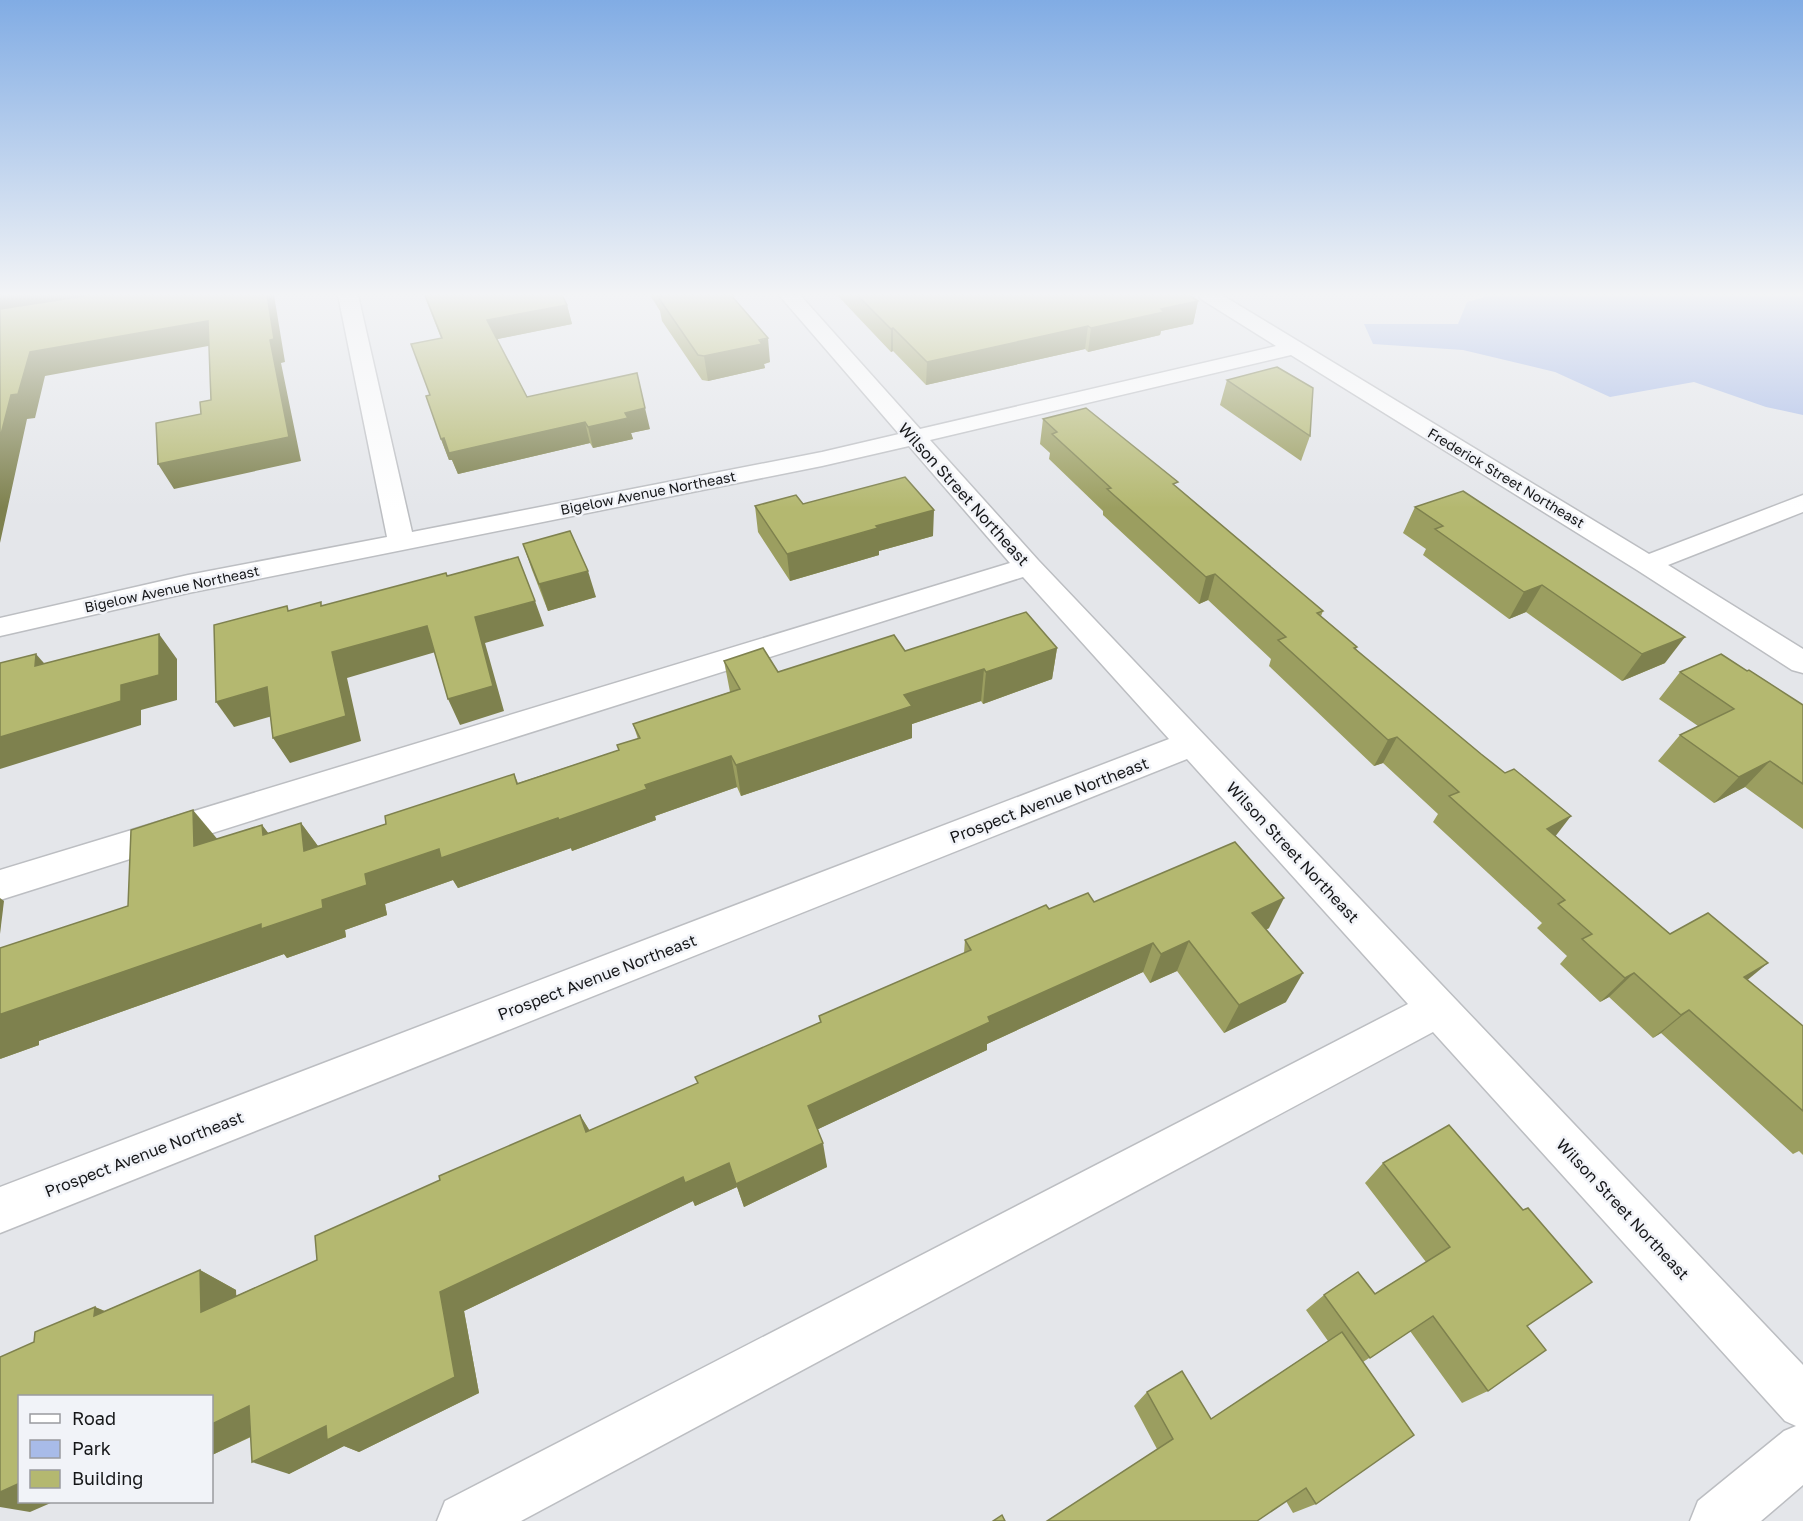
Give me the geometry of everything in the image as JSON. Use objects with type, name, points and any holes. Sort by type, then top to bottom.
[{"type":"street","points":[[363,366],[401,542]]},
{"type":"street","name":"Wilson Street Northeast","points":[[852,366],[1028,566],[1803,1403]]},
{"type":"street","name":"Bigelow Avenue Northeast","points":[[0,627],[188,584],[915,438],[1217,366]]},
{"type":"street","name":"Frederick Street Northeast","points":[[1322,366],[1647,564],[1803,663]]},
{"type":"street","points":[[1647,564],[1803,503]]},
{"type":"street","points":[[0,885],[1028,566]]},
{"type":"street","name":"Prospect Avenue Northeast","points":[[0,1210],[1193,743]]},
{"type":"street","points":[[465,1521],[1438,1009]]},
{"type":"street","points":[[1719,1521],[1803,1450]]},
{"type":"green space","points":[[1530,366],[1803,366],[1803,415],[1766,407],[1694,382],[1610,397],[1555,372]]},
{"type":"building","points":[[0,366],[26,366],[18,394],[11,395],[0,438]]},
{"type":"building","points":[[210,366],[275,366],[289,437],[158,464],[156,423],[201,414],[200,402],[211,400]]},
{"type":"building","points":[[419,366],[511,366],[527,397],[637,373],[645,408],[625,413],[628,418],[588,427],[585,422],[449,453],[444,438],[441,439],[426,396],[430,395]]},
{"type":"building","points":[[1277,367],[1313,388],[1310,436],[1227,380]]},
{"type":"building","points":[[1086,408],[1178,482],[1173,484],[1323,611],[1317,613],[1357,647],[1354,648],[1505,773],[1514,769],[1571,816],[1547,829],[1670,934],[1708,913],[1768,963],[1744,977],[1803,1026],[1803,1111],[1689,1010],[1681,1015],[1634,973],[1625,978],[1582,939],[1592,934],[1558,904],[1565,900],[1449,796],[1459,792],[1397,737],[1388,740],[1278,640],[1286,637],[1215,574],[1206,577],[1107,489],[1111,488],[1052,434],[1057,432],[1043,419]]},
{"type":"building","points":[[905,477],[934,510],[787,554],[755,506],[796,495],[803,504]]},
{"type":"building","points":[[1463,491],[1685,637],[1642,654],[1542,585],[1524,592],[1435,529],[1443,526],[1415,507]]},
{"type":"building","points":[[570,531],[588,571],[539,584],[523,544]]},
{"type":"building","points":[[518,557],[535,601],[475,617],[493,686],[448,699],[427,626],[332,652],[346,716],[273,738],[267,687],[216,702],[214,625],[287,606],[288,611],[321,602],[321,606],[446,573],[447,576]]},
{"type":"building","points":[[1026,612],[1057,648],[986,672],[984,669],[904,695],[912,706],[736,765],[731,756],[645,785],[647,789],[559,820],[558,818],[441,858],[439,849],[365,874],[367,885],[322,900],[323,908],[261,929],[261,924],[1,1014],[0,1018],[0,948],[128,906],[131,830],[193,810],[194,846],[262,825],[263,835],[301,823],[304,851],[386,824],[385,816],[514,774],[517,784],[619,750],[617,745],[640,738],[633,724],[740,689],[724,661],[763,648],[778,672],[894,635],[905,651]]},
{"type":"building","points":[[159,634],[159,675],[121,685],[121,701],[0,737],[0,663],[36,654],[35,666]]},
{"type":"building","points":[[1721,654],[1803,705],[1803,784],[1770,761],[1739,777],[1680,735],[1734,709],[1680,672]]},
{"type":"building","points":[[1235,842],[1284,898],[1252,913],[1303,973],[1239,1005],[1189,941],[1161,954],[1153,943],[988,1017],[990,1022],[808,1106],[823,1143],[736,1184],[729,1163],[685,1183],[683,1177],[440,1292],[455,1377],[327,1440],[326,1426],[252,1462],[249,1406],[213,1424],[213,1395],[18,1395],[18,1484],[0,1492],[0,1357],[34,1342],[35,1332],[95,1307],[94,1316],[200,1270],[201,1312],[317,1260],[315,1236],[440,1180],[439,1176],[580,1115],[586,1132],[698,1083],[695,1077],[821,1022],[819,1016],[971,950],[965,940],[1046,905],[1049,909],[1088,893],[1094,902]]},
{"type":"building","points":[[1449,1125],[1523,1210],[1528,1208],[1592,1282],[1527,1326],[1546,1350],[1488,1391],[1433,1316],[1370,1358],[1324,1295],[1358,1272],[1375,1294],[1450,1247],[1383,1163]]},
{"type":"building","points":[[1342,1332],[1414,1435],[1316,1504],[1306,1488],[1257,1521],[1047,1521],[1173,1439],[1147,1392],[1182,1371],[1211,1419]]},
{"type":"building","points":[[1002,1515],[1005,1521],[993,1521]]}]
